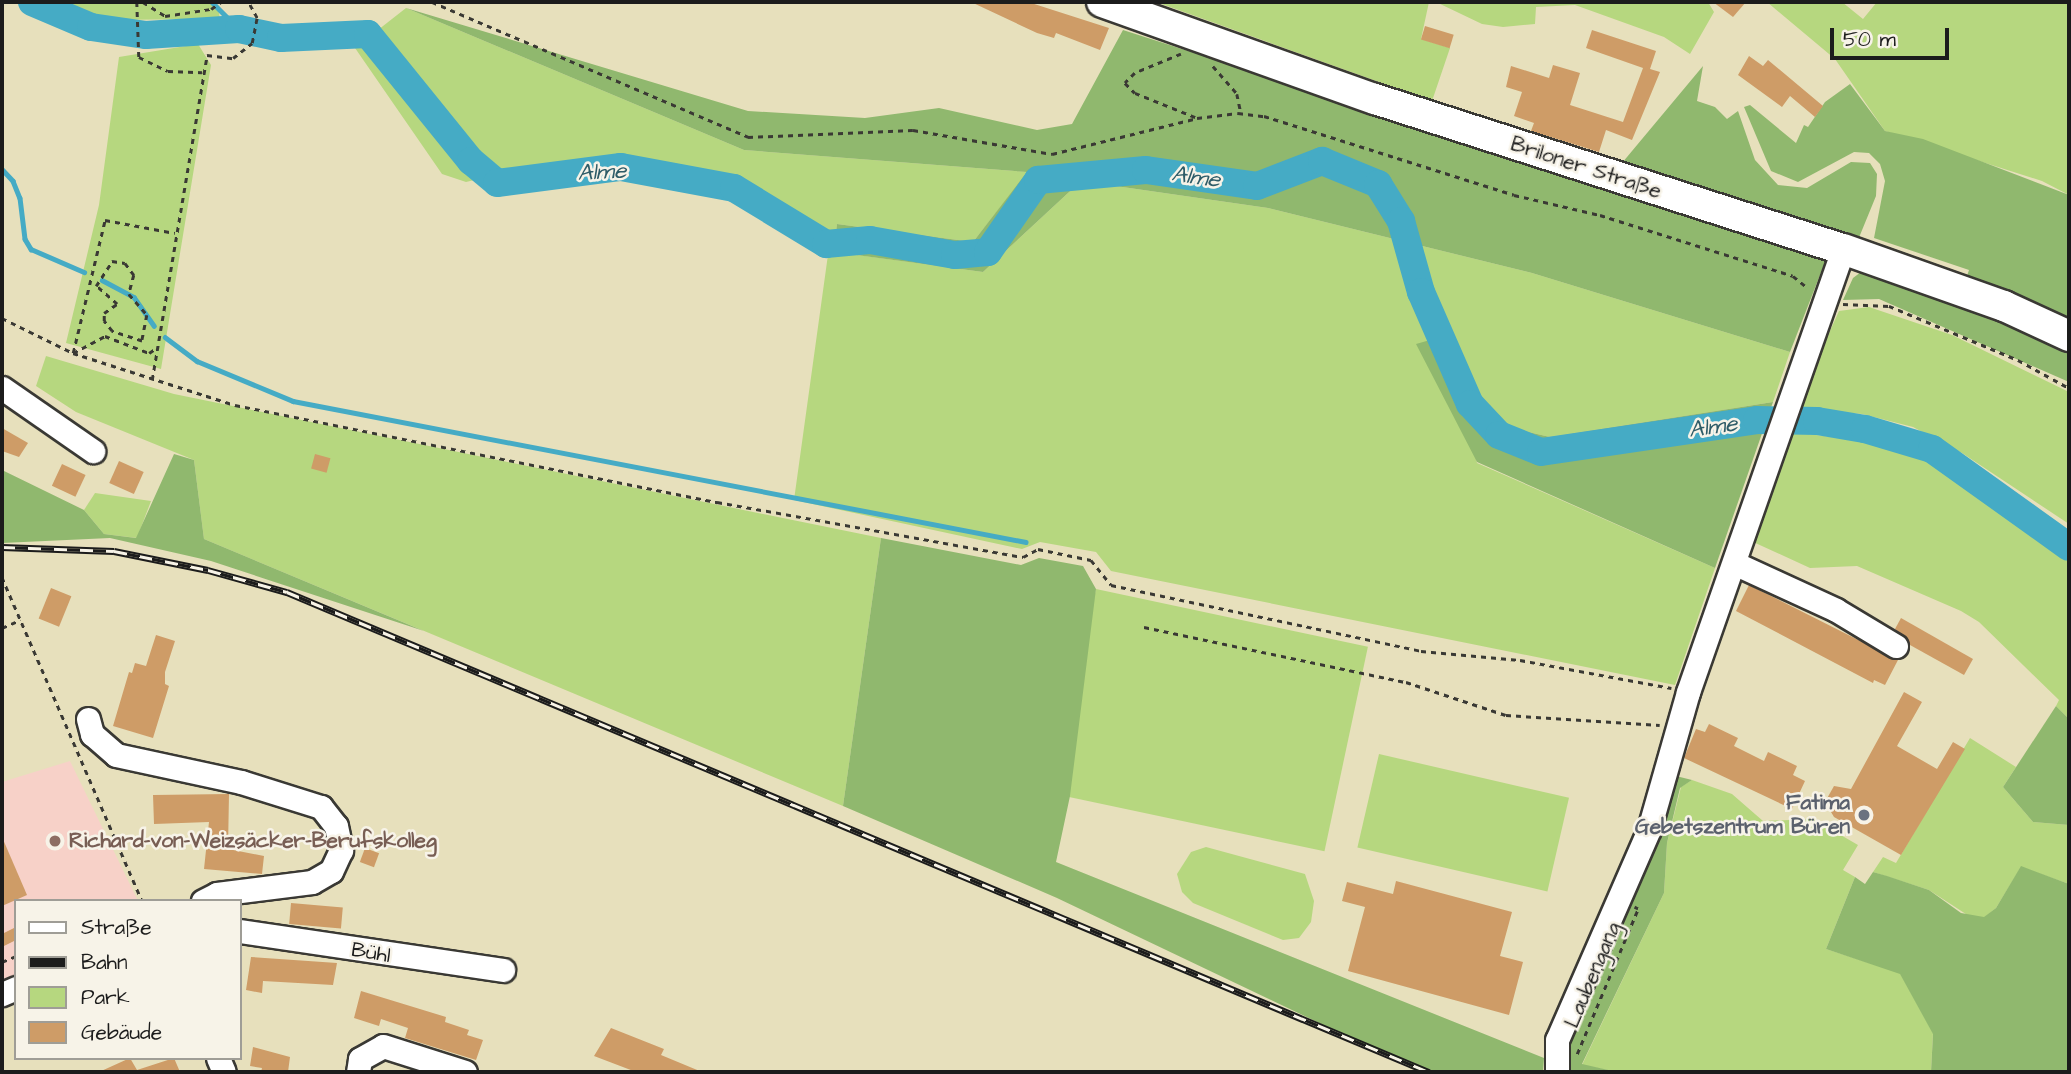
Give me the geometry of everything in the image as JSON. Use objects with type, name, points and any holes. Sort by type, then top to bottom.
[{"type":"main road","name":"Briloner Straße","points":[[1102,2],[1548,156],[1843,248],[2004,306],[2069,336]]},
{"type":"street","points":[[1565,1067],[1557,1040],[1649,829],[1688,692],[1843,248]]},
{"type":"street","points":[[2,388],[93,451]]},
{"type":"street","points":[[1734,563],[1836,610],[1896,646]]},
{"type":"street","points":[[88,719],[92,734],[116,755],[241,782],[321,807],[336,827],[341,850],[331,871],[312,882],[217,894],[207,899]]},
{"type":"street","name":"Bühl","points":[[242,930],[503,970]]},
{"type":"street","points":[[358,1072],[360,1059],[383,1046],[465,1072]]},
{"type":"path","points":[[137,2],[141,19],[138,52],[144,60],[168,71],[203,72]]},
{"type":"path","points":[[144,2],[165,16],[196,9],[211,9],[220,2]]},
{"type":"path","points":[[152,380],[155,348],[207,55],[233,58],[252,43],[257,19],[248,2]]},
{"type":"path","points":[[432,2],[748,137],[913,130],[1052,154],[1197,118],[1238,113],[1312,128],[1514,195],[1600,215],[1793,276],[1825,300],[1889,306],[2018,360],[2069,388]]},
{"type":"path","points":[[1192,34],[1185,52],[1136,73],[1125,83],[1135,93],[1197,118]]},
{"type":"path","points":[[1212,64],[1237,94],[1241,113]]},
{"type":"path","points":[[73,353],[105,220],[175,233]]},
{"type":"path","points":[[112,261],[125,263],[134,275],[129,294],[147,315],[144,338],[127,337],[112,331],[103,317],[117,307],[96,286],[112,261]]},
{"type":"path","points":[[2,318],[73,353],[235,405],[717,502],[1023,557],[1038,549],[1065,554],[1091,560],[1111,584],[1421,651],[1520,660],[1688,692]]},
{"type":"path","points":[[73,353],[105,336],[149,353],[155,348]]},
{"type":"path","points":[[125,342],[127,337]]},
{"type":"path","points":[[2,578],[141,899]]},
{"type":"path","points":[[2,628],[20,620]]},
{"type":"path","points":[[1144,627],[1406,682],[1506,715],[1678,726]]},
{"type":"path","name":"Laubengang","points":[[1565,1067],[1638,909],[1619,899]]},
{"type":"shaded area","name":"Richard-von-Weizsäcker-Berufskolleg","points":[[70,761],[137,899],[14,899],[14,982],[2,987],[2,782]]},
{"type":"green space","points":[[55,2],[217,2],[220,19],[98,20]]},
{"type":"green space","points":[[1156,2],[1429,2],[1421,39],[1450,48],[1432,101]]},
{"type":"green space","points":[[1436,2],[1708,2],[1714,12],[1690,54],[1664,37],[1575,5],[1536,7],[1535,24],[1503,27],[1482,24]]},
{"type":"green space","points":[[1767,2],[1842,2],[1863,19],[1877,2],[2069,2],[2069,195],[2042,181],[1885,131],[1835,59]]},
{"type":"green space","points":[[406,8],[744,150],[1028,172],[973,242],[837,224],[835,252],[983,272],[1081,181],[1268,208],[1532,273],[1790,352],[1773,402],[1550,437],[1507,427],[1479,396],[1451,334],[1477,463],[1715,568],[1675,685],[1111,571],[1096,552],[1040,542],[1022,549],[794,500],[831,233],[739,182],[622,159],[508,172],[466,182],[442,174],[355,48]]},
{"type":"green space","points":[[406,8],[748,111],[865,118],[939,108],[1037,130],[1072,124],[1123,30],[1827,257],[1790,352],[1532,273],[1268,208],[1081,181],[983,272],[834,252],[837,224],[973,242],[1027,172],[744,150]]},
{"type":"green space","points":[[198,44],[211,65],[161,369],[66,343],[99,205],[119,57]]},
{"type":"green space","points":[[1703,66],[1697,101],[1715,107],[1727,119],[1738,111],[1755,160],[1778,185],[1807,188],[1851,162],[1870,163],[1877,174],[1876,196],[1858,240],[1622,163]]},
{"type":"green space","points":[[1850,84],[1885,131],[1923,139],[2069,195],[2069,319],[1967,276],[1969,270],[1874,238],[1885,181],[1880,164],[1869,153],[1854,152],[1798,182],[1771,171],[1744,107],[1750,105],[1796,143],[1804,125],[1808,127],[1825,102]]},
{"type":"green space","points":[[1861,272],[1923,287],[2069,350],[2069,382],[1879,299],[1843,300],[1853,278]]},
{"type":"green space","points":[[1869,307],[1952,335],[2069,392],[2069,524],[1962,453],[1913,427],[1862,414],[1795,408],[1839,311]]},
{"type":"green space","points":[[1451,334],[1479,396],[1507,427],[1550,437],[1773,402],[1715,568],[1477,462],[1416,344]]},
{"type":"green space","points":[[46,356],[174,394],[881,538],[843,806],[204,539],[194,460],[76,412],[36,386]]},
{"type":"green space","points":[[1792,432],[1864,441],[1940,463],[2069,556],[2069,719],[2056,706],[2059,700],[1979,622],[1961,611],[1857,566],[1810,568],[1751,541]]},
{"type":"green space","points":[[174,454],[194,460],[204,539],[424,631],[211,561],[110,538],[2,543],[2,470],[84,510],[104,534],[136,538]]},
{"type":"green space","points":[[95,493],[151,501],[137,538],[104,534],[84,510]]},
{"type":"green space","points":[[881,538],[1021,565],[1039,558],[1083,566],[1096,589],[1070,796],[1056,862],[1544,1058],[1543,1072],[1422,1072],[1057,898],[843,806]]},
{"type":"green space","points":[[1096,589],[1368,647],[1324,851],[1053,793]]},
{"type":"green space","points":[[2056,706],[2069,719],[2069,825],[2033,822],[2003,787]]},
{"type":"green space","points":[[1970,738],[2016,767],[2003,787],[2033,822],[2069,825],[2069,884],[2021,867],[1996,908],[1985,917],[1972,918],[1929,890],[1873,872],[1883,857],[1896,863]]},
{"type":"green space","points":[[1379,754],[1569,798],[1547,891],[1357,848]]},
{"type":"green space","points":[[1676,776],[1692,780],[1680,788],[1667,843],[1664,893],[1582,1064],[1617,1072],[1565,1072],[1563,1064],[1601,962],[1645,869]]},
{"type":"green space","points":[[1692,780],[1732,794],[1763,821],[1813,819],[1858,845],[1843,870],[1855,877],[1826,949],[1900,973],[1933,1033],[1931,1072],[1617,1072],[1582,1065],[1664,893],[1667,843],[1681,787]]},
{"type":"green space","points":[[1206,847],[1305,874],[1314,901],[1311,922],[1299,938],[1283,940],[1193,903],[1182,892],[1177,874],[1191,852]]},
{"type":"green space","points":[[2021,866],[2069,884],[2069,1072],[1931,1072],[1933,1034],[1900,974],[1826,949],[1855,877],[1865,884],[1873,872],[1887,876],[1929,890],[1961,913],[1984,917],[1996,908]]},
{"type":"building","points":[[971,2],[1028,2],[1109,28],[1100,50],[1056,33],[1054,38],[1037,33]]},
{"type":"building","points":[[1713,2],[1746,2],[1733,17]]},
{"type":"building","points":[[1425,26],[1454,35],[1450,48],[1421,39]]},
{"type":"building","points":[[1592,30],[1656,51],[1650,69],[1660,72],[1632,140],[1606,130],[1599,152],[1531,131],[1534,123],[1514,116],[1522,92],[1506,87],[1511,66],[1549,78],[1553,65],[1580,73],[1570,105],[1623,122],[1643,68],[1586,48]]},
{"type":"building","points":[[1749,56],[1763,66],[1768,60],[1823,106],[1815,117],[1790,96],[1782,107],[1738,75]]},
{"type":"building","points":[[2,428],[28,443],[19,457],[2,451]]},
{"type":"building","points":[[315,454],[330,458],[327,473],[311,468]]},
{"type":"building","points":[[119,461],[144,472],[134,494],[109,483]]},
{"type":"building","points":[[62,464],[86,475],[75,497],[52,486]]},
{"type":"building","points":[[1749,585],[1898,660],[1885,685],[1874,680],[1873,683],[1736,611]]},
{"type":"building","points":[[51,588],[71,596],[59,627],[39,619]]},
{"type":"building","points":[[1901,618],[1973,659],[1964,675],[1910,645],[1895,629]]},
{"type":"building","points":[[156,635],[175,641],[165,672],[165,684],[169,686],[153,738],[113,726],[129,672],[132,673],[135,663],[146,666]]},
{"type":"building","points":[[1904,692],[1922,702],[1897,746],[1937,769],[1953,742],[1965,749],[1901,855],[1834,817],[1825,802],[1834,786],[1851,789]]},
{"type":"building","points":[[1709,724],[1738,738],[1734,746],[1764,761],[1768,752],[1797,766],[1793,775],[1805,781],[1792,809],[1684,758],[1696,729],[1705,732]]},
{"type":"building","points":[[229,794],[228,849],[264,856],[262,874],[204,869],[209,822],[154,824],[153,795]]},
{"type":"building","points":[[2,837],[27,895],[2,906]]},
{"type":"building","points":[[365,848],[379,853],[374,867],[360,862]]},
{"type":"building","points":[[1396,881],[1512,912],[1500,956],[1523,962],[1509,1015],[1348,971],[1365,907],[1342,901],[1347,882],[1393,894]]},
{"type":"building","points":[[291,903],[343,908],[341,928],[289,924]]},
{"type":"building","points":[[14,928],[14,941],[2,947],[2,934]]},
{"type":"building","points":[[251,957],[337,963],[333,985],[263,981],[262,993],[246,990]]},
{"type":"building","points":[[361,991],[446,1017],[445,1022],[469,1030],[467,1035],[483,1040],[476,1060],[405,1038],[408,1028],[381,1019],[379,1026],[354,1018]]},
{"type":"building","points":[[611,1028],[664,1049],[661,1055],[702,1072],[636,1072],[594,1056]]},
{"type":"building","points":[[253,1047],[290,1057],[288,1072],[261,1072],[262,1068],[250,1066]]},
{"type":"building","points":[[126,1060],[131,1060],[137,1070],[175,1060],[180,1072],[99,1072]]},
{"type":"waterway","name":"Alme","points":[[32,2],[91,27],[146,35],[239,29],[281,38],[368,34],[471,161],[497,183],[621,167],[734,188],[826,244],[870,240],[955,255],[988,252],[1038,180],[1146,170],[1257,186],[1322,161],[1378,184],[1401,221],[1421,292],[1470,404],[1499,435],[1541,452],[1757,420],[1817,421],[1865,429],[1932,449],[2069,547]]},
{"type":"waterway","name":"Alme","points":[[212,2],[239,29]]},
{"type":"waterway","points":[[2,169],[13,181],[20,198],[25,239],[31,249],[84,272]]},
{"type":"waterway","points":[[102,280],[134,297],[154,326]]},
{"type":"waterway","points":[[165,337],[197,361],[293,401],[1026,542]]},
{"type":"railway","points":[[2,547],[114,551],[208,570],[287,592],[1429,1072]]},
{"type":"place","name":"Fatima Gebetszentrum Büren","points":[[1864,815]]},
{"type":"place","name":"Richard-von-Weizsäcker-Berufskolleg","points":[[55,841]]}]
